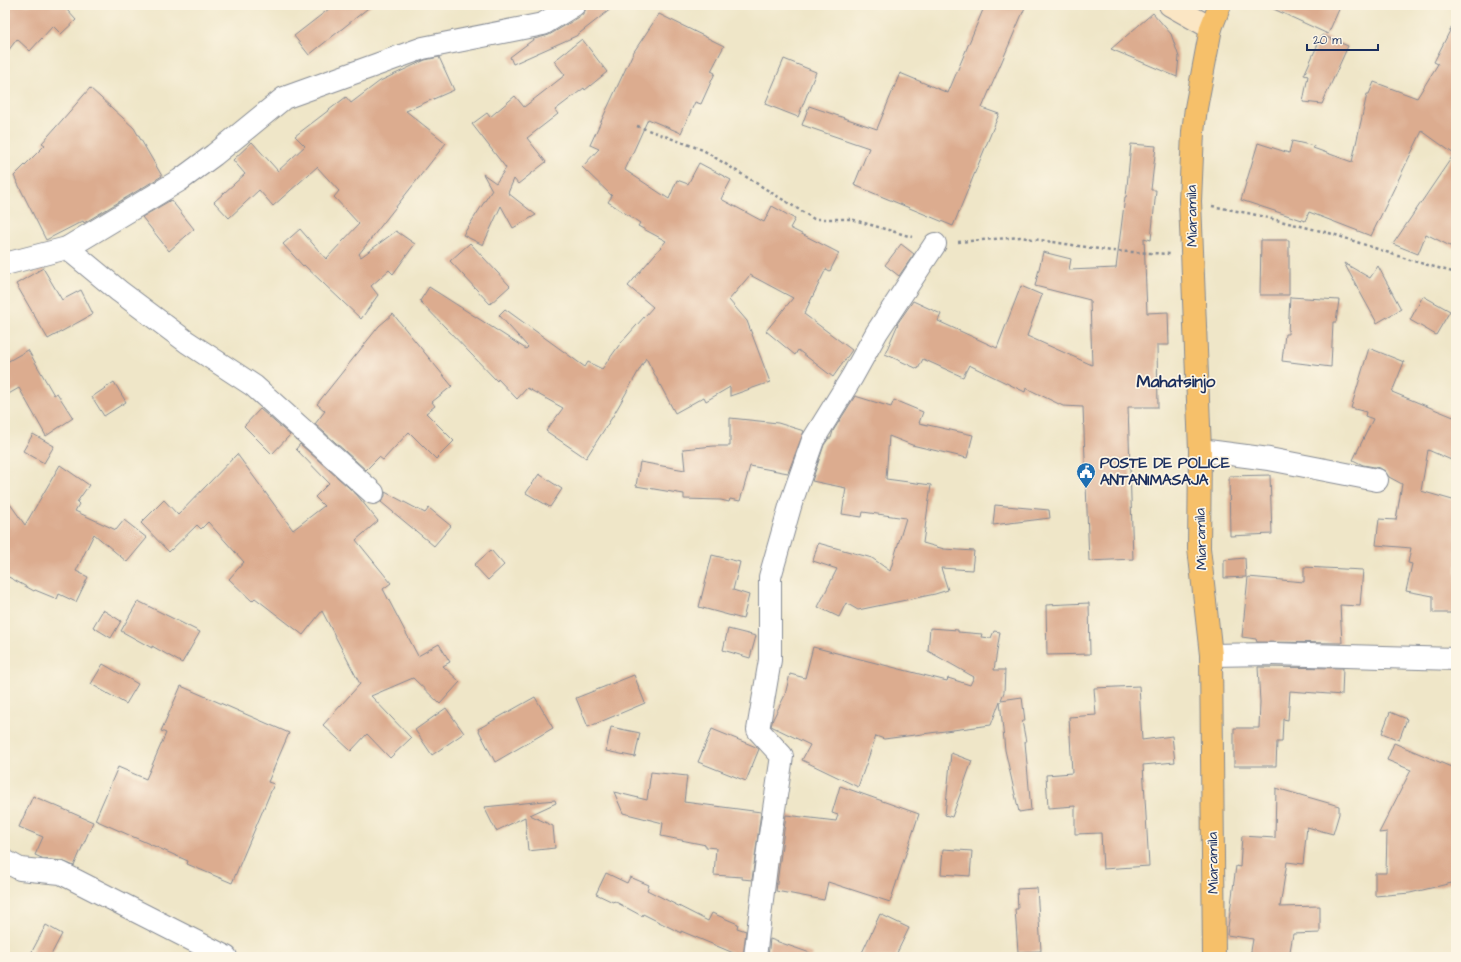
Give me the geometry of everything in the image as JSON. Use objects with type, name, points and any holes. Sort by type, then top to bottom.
[{"type":"main road","name":"Miaramila","points":[[1214,957],[1211,655],[1199,548],[1200,450],[1190,201],[1193,132],[1196,108],[1211,28],[1220,5]]},
{"type":"street","points":[[5,264],[67,248],[180,180],[214,155],[284,98],[423,48],[543,24],[574,5]]},
{"type":"street","points":[[1170,5],[1211,28]]},
{"type":"street","points":[[755,957],[769,842],[782,756],[758,730],[770,660],[770,577],[791,503],[813,440],[852,377],[877,332],[935,244]]},
{"type":"street","points":[[67,248],[187,342],[254,386],[373,492]]},
{"type":"street","points":[[1200,450],[1269,459],[1377,480]]},
{"type":"street","points":[[1211,655],[1272,654],[1456,659]]},
{"type":"street","points":[[5,861],[20,869],[61,873],[226,957]]},
{"type":"path","points":[[638,126],[703,150],[814,219],[851,219],[935,244],[1020,237],[1112,251],[1192,255]]},
{"type":"path","points":[[1190,201],[1252,214],[1333,234],[1410,260],[1456,273]]},
{"type":"building","points":[[5,5],[72,5],[67,10],[76,20],[61,34],[53,26],[30,51],[17,39],[5,55]]},
{"type":"building","points":[[334,5],[372,5],[309,55],[294,36]]},
{"type":"building","points":[[586,5],[616,5],[576,36],[513,64],[510,57],[534,39],[549,35],[581,16],[585,11]]},
{"type":"building","points":[[985,5],[1026,5],[982,108],[999,114],[953,226],[854,185],[869,148],[802,125],[809,106],[877,129],[900,73],[948,93]]},
{"type":"building","points":[[1265,5],[1341,5],[1328,34]]},
{"type":"building","points":[[1153,13],[1171,34],[1179,57],[1177,77],[1111,49]]},
{"type":"building","points":[[659,14],[724,46],[711,71],[715,73],[701,104],[695,102],[681,133],[648,119],[625,170],[669,199],[677,180],[688,184],[699,163],[731,180],[721,199],[764,222],[772,206],[795,219],[790,228],[839,253],[830,271],[826,269],[804,314],[852,350],[833,377],[798,350],[795,355],[766,331],[793,298],[750,275],[729,300],[747,321],[770,382],[730,396],[730,387],[706,401],[704,397],[675,413],[646,358],[613,416],[586,458],[546,431],[563,408],[527,388],[517,399],[498,379],[497,381],[420,301],[429,287],[526,349],[528,347],[499,315],[505,309],[585,367],[588,362],[602,369],[620,344],[653,307],[628,286],[666,241],[638,226],[640,223],[608,202],[612,196],[582,167],[599,149],[590,145],[633,53]]},
{"type":"building","points":[[1456,19],[1456,249],[1426,234],[1418,254],[1393,244],[1454,154],[1422,131],[1371,236],[1309,212],[1305,221],[1241,200],[1258,143],[1289,153],[1292,141],[1314,146],[1313,148],[1352,162],[1367,94],[1369,94],[1374,82],[1417,98],[1438,64],[1434,62]]},
{"type":"building","points":[[1322,35],[1348,46],[1322,104],[1303,102],[1308,76],[1304,75]]},
{"type":"building","points":[[582,39],[607,72],[585,90],[584,88],[555,110],[558,114],[527,138],[546,162],[518,184],[514,179],[508,193],[536,215],[513,228],[501,206],[483,245],[463,235],[492,190],[483,174],[496,183],[506,168],[472,124],[487,113],[490,117],[515,96],[524,107],[565,75],[554,61]]},
{"type":"building","points":[[439,57],[454,90],[406,111],[446,143],[359,254],[361,257],[396,231],[415,244],[393,274],[389,270],[371,286],[378,295],[361,319],[304,265],[303,266],[283,244],[300,229],[326,259],[359,224],[334,197],[339,191],[317,167],[273,206],[259,190],[229,218],[214,202],[245,174],[233,160],[252,142],[278,171],[305,146],[295,136],[346,97],[351,103],[380,81],[425,60]]},
{"type":"building","points":[[784,59],[816,72],[798,117],[765,104]]},
{"type":"building","points":[[90,88],[134,128],[162,176],[84,223],[83,221],[46,240],[14,176],[45,145],[42,143]]},
{"type":"building","points":[[1131,144],[1156,146],[1151,190],[1156,190],[1151,240],[1144,238],[1147,313],[1168,312],[1169,345],[1157,345],[1158,407],[1128,407],[1133,559],[1089,561],[1083,407],[1063,406],[1026,388],[1025,392],[969,365],[963,377],[923,359],[918,369],[885,354],[897,324],[913,301],[941,314],[938,321],[997,348],[1021,286],[1042,295],[1027,336],[1092,365],[1090,300],[1035,286],[1043,252],[1071,259],[1069,270],[1116,268],[1126,197]]},
{"type":"building","points":[[171,200],[194,229],[169,251],[142,217]]},
{"type":"building","points":[[1261,240],[1289,240],[1289,295],[1260,295]]},
{"type":"building","points":[[470,243],[510,286],[490,304],[450,261]]},
{"type":"building","points":[[901,244],[914,254],[899,276],[885,265]]},
{"type":"building","points":[[1344,263],[1370,278],[1378,266],[1401,309],[1377,323]]},
{"type":"building","points":[[43,268],[62,300],[81,290],[93,314],[48,339],[16,284]]},
{"type":"building","points":[[1423,296],[1450,311],[1436,335],[1410,320]]},
{"type":"building","points":[[1290,297],[1339,300],[1336,322],[1333,322],[1331,367],[1282,361],[1285,334],[1288,334]]},
{"type":"building","points":[[393,314],[452,386],[432,402],[435,406],[426,413],[454,441],[436,459],[409,432],[383,460],[379,457],[366,470],[315,424],[325,411],[317,404],[379,326]]},
{"type":"building","points":[[1369,348],[1404,362],[1392,392],[1456,418],[1456,462],[1428,450],[1421,491],[1456,501],[1456,613],[1433,613],[1433,596],[1406,591],[1412,564],[1408,563],[1411,548],[1376,545],[1379,519],[1396,520],[1402,484],[1389,477],[1385,471],[1380,468],[1363,465],[1353,460],[1373,419],[1365,416],[1366,412],[1351,408]]},
{"type":"building","points":[[28,350],[54,395],[57,393],[73,418],[46,436],[19,388],[5,396],[5,363]]},
{"type":"building","points":[[114,382],[126,402],[104,416],[92,397]]},
{"type":"building","points":[[855,396],[891,407],[894,400],[923,412],[919,423],[973,435],[967,458],[912,445],[889,436],[886,479],[931,485],[923,543],[944,549],[974,551],[972,570],[941,568],[948,590],[858,610],[846,603],[839,617],[818,607],[837,569],[813,561],[818,543],[872,558],[890,571],[906,518],[863,512],[862,517],[842,514],[846,488],[812,481],[824,445],[829,438],[831,438],[833,431]]},
{"type":"building","points":[[260,409],[290,435],[272,454],[244,426]]},
{"type":"building","points":[[730,418],[778,423],[804,431],[788,473],[750,466],[740,501],[730,499],[729,502],[721,500],[684,499],[684,494],[636,486],[640,462],[685,470],[683,449],[730,446]]},
{"type":"building","points":[[33,434],[54,446],[44,463],[23,451]]},
{"type":"building","points":[[300,444],[357,495],[378,521],[356,540],[391,583],[383,589],[418,656],[439,644],[450,662],[443,666],[460,682],[440,704],[413,678],[371,696],[411,738],[390,758],[367,734],[351,751],[323,725],[360,684],[322,611],[303,635],[255,598],[252,601],[229,579],[244,562],[208,522],[201,529],[197,525],[169,552],[141,523],[164,500],[178,515],[237,454],[293,530],[324,506],[315,497],[329,483],[296,449]]},
{"type":"building","points":[[60,465],[89,485],[77,502],[79,504],[75,511],[116,530],[124,520],[147,538],[127,562],[94,534],[76,571],[88,577],[76,602],[59,594],[57,599],[35,590],[34,591],[5,575],[5,497],[25,525]]},
{"type":"building","points":[[539,474],[562,489],[550,507],[526,493]]},
{"type":"building","points":[[1270,475],[1272,534],[1230,536],[1229,476]]},
{"type":"building","points":[[385,492],[425,513],[429,508],[451,526],[434,546],[381,502],[385,496]]},
{"type":"building","points":[[995,505],[1049,510],[1050,518],[993,525]]},
{"type":"building","points":[[491,550],[504,565],[488,580],[474,565]]},
{"type":"building","points":[[712,555],[740,562],[733,590],[749,595],[743,619],[699,607]]},
{"type":"building","points":[[1245,558],[1246,577],[1224,578],[1224,560]]},
{"type":"building","points":[[1304,567],[1363,570],[1360,606],[1340,605],[1342,643],[1257,642],[1256,639],[1242,637],[1248,577],[1304,582]]},
{"type":"building","points":[[138,601],[200,632],[182,663],[121,631]]},
{"type":"building","points":[[1089,603],[1090,654],[1047,655],[1046,605]]},
{"type":"building","points":[[103,610],[121,621],[111,638],[93,627]]},
{"type":"building","points":[[930,628],[958,630],[958,632],[982,634],[981,637],[991,638],[994,631],[1000,632],[994,670],[1005,670],[1004,692],[1001,700],[1022,697],[1025,721],[1022,721],[1026,742],[1031,810],[1019,812],[1005,750],[1000,701],[991,725],[884,739],[876,736],[858,787],[802,760],[810,745],[771,726],[785,695],[790,674],[805,678],[813,647],[947,681],[948,678],[970,685],[974,677],[928,651]]},
{"type":"building","points":[[728,629],[756,636],[750,658],[723,650]]},
{"type":"building","points":[[103,664],[138,684],[126,704],[91,684]]},
{"type":"building","points":[[1258,667],[1343,668],[1342,695],[1290,691],[1288,720],[1283,719],[1282,742],[1277,742],[1276,766],[1234,766],[1234,728],[1259,728],[1260,702]]},
{"type":"building","points":[[634,675],[645,703],[588,727],[576,698]]},
{"type":"building","points":[[181,686],[289,733],[268,782],[274,784],[232,883],[187,864],[188,861],[95,820],[118,767],[146,779],[166,733],[161,731]]},
{"type":"building","points":[[1139,686],[1142,740],[1172,736],[1175,762],[1143,765],[1149,866],[1103,869],[1101,833],[1075,834],[1075,806],[1048,808],[1046,775],[1072,773],[1069,717],[1096,715],[1094,688]]},
{"type":"building","points":[[535,697],[553,728],[495,762],[478,729]]},
{"type":"building","points":[[446,708],[464,733],[432,755],[415,730]]},
{"type":"building","points":[[1390,712],[1407,719],[1399,740],[1382,733]]},
{"type":"building","points":[[611,727],[640,733],[635,757],[606,751]]},
{"type":"building","points":[[712,729],[759,749],[746,781],[698,762]]},
{"type":"building","points":[[1394,743],[1456,769],[1456,882],[1410,893],[1375,896],[1375,873],[1386,873],[1387,832],[1379,833],[1411,770],[1387,760]]},
{"type":"building","points":[[951,753],[972,761],[952,817],[945,815]]},
{"type":"building","points":[[651,772],[687,776],[684,802],[761,812],[752,880],[742,879],[742,877],[714,875],[716,848],[661,836],[663,823],[623,813],[614,792],[647,800]]},
{"type":"building","points":[[840,786],[919,814],[890,902],[828,882],[824,900],[776,891],[786,815],[836,821],[838,815],[832,813]]},
{"type":"building","points":[[1276,788],[1339,806],[1339,814],[1333,834],[1307,827],[1303,864],[1287,862],[1280,907],[1320,906],[1320,933],[1293,934],[1289,957],[1250,957],[1253,939],[1227,935],[1236,866],[1240,867],[1242,836],[1275,838]]},
{"type":"building","points":[[33,796],[93,822],[74,866],[62,861],[44,859],[35,855],[43,837],[19,827]]},
{"type":"building","points":[[555,800],[556,803],[530,815],[553,826],[555,848],[528,851],[525,817],[496,831],[484,807]]},
{"type":"building","points":[[943,849],[972,851],[970,876],[941,874]]},
{"type":"building","points":[[606,873],[627,883],[630,877],[649,885],[647,890],[708,921],[712,913],[738,924],[737,928],[746,931],[743,957],[681,931],[681,933],[643,914],[642,916],[614,901],[613,902],[596,894]]},
{"type":"building","points":[[1037,888],[1041,951],[1018,952],[1015,909],[1018,909],[1017,889]]},
{"type":"building","points":[[880,914],[909,928],[895,957],[860,957]]},
{"type":"building","points":[[46,925],[62,934],[50,957],[29,957]]},
{"type":"building","points":[[770,939],[813,954],[812,957],[768,957]]},
{"type":"place","name":"POSTE DE POLICE ANTANIMASAJA","points":[[1086,489]]},
{"type":"district","name":"Mahatsinjo","points":[[1176,382]]}]
